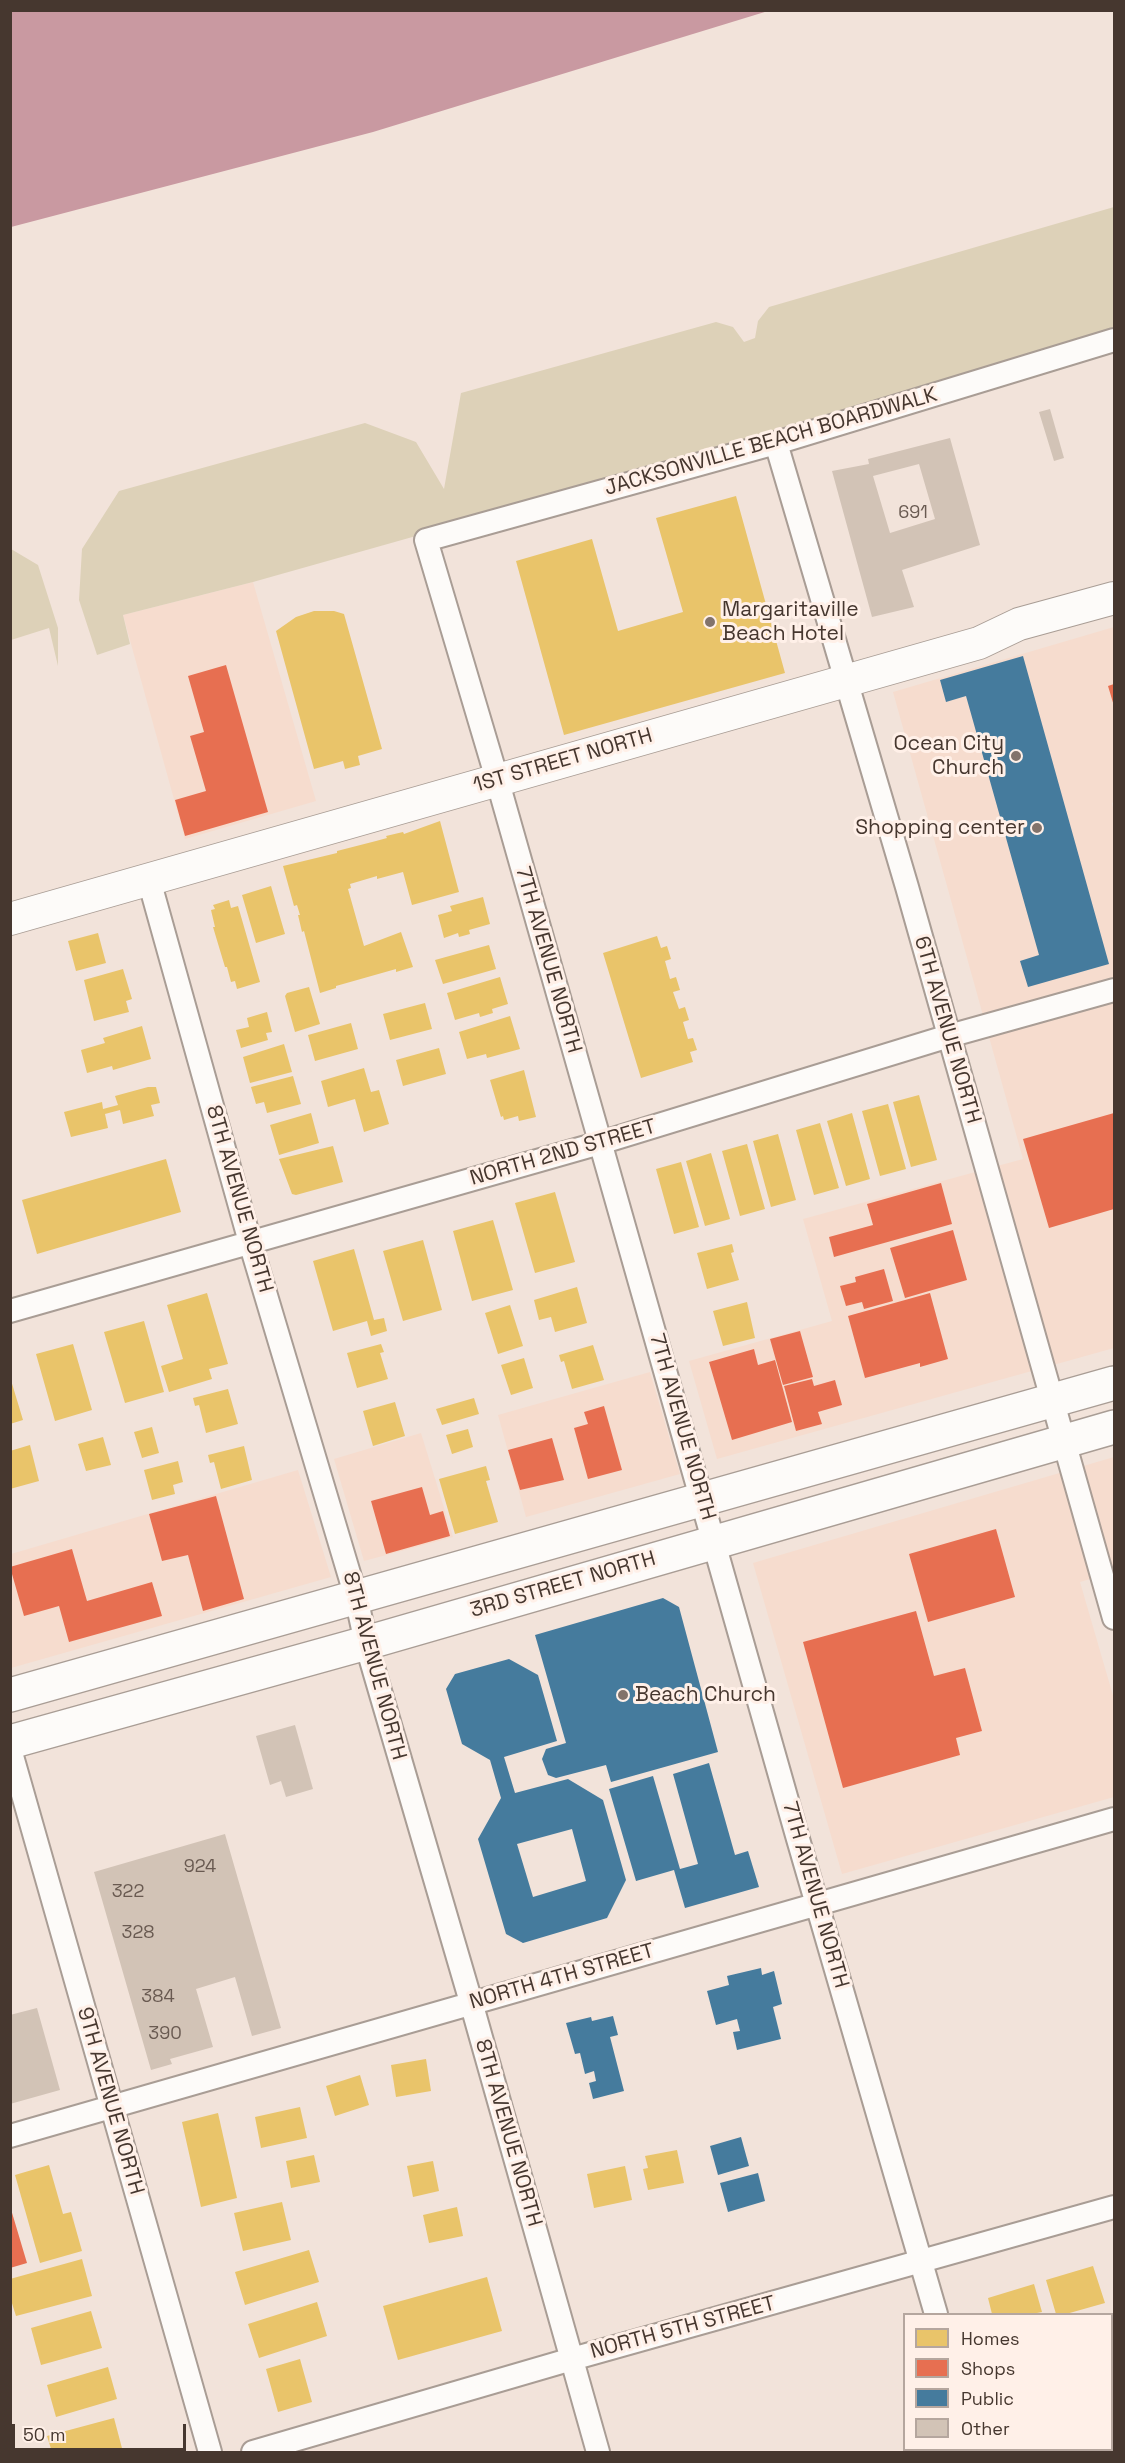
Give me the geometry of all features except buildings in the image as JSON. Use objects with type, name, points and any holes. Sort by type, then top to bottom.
[{"type":"main road","points":[[10,1695],[1114,1383]]},
{"type":"main road","name":"3RD STREET NORTH","points":[[10,1742],[366,1643],[1114,1427]]},
{"type":"street","name":"JACKSONVILLE BEACH BOARDWALK","points":[[426,540],[776,443],[1114,340]]},
{"type":"street","name":"6TH AVENUE NORTH","points":[[776,443],[847,680],[1114,1618]]},
{"type":"street","name":"7TH AVENUE NORTH","points":[[426,540],[497,779],[936,2313]]},
{"type":"street","name":"1ST STREET NORTH","points":[[10,919],[979,643],[1019,624],[1114,598]]},
{"type":"street","name":"8TH AVENUE NORTH","points":[[149,880],[250,1242],[356,1597],[366,1643],[471,2002],[598,2452]]},
{"type":"street","name":"NORTH 2ND STREET","points":[[10,1311],[600,1143],[949,1036],[1114,990]]},
{"type":"street","name":"9TH AVENUE NORTH","points":[[10,1749],[210,2452]]},
{"type":"street","name":"NORTH 4TH STREET","points":[[10,2136],[1114,1819]]},
{"type":"street","name":"NORTH 5TH STREET","points":[[253,2452],[572,2359],[1114,2207]]},
{"type":"shaded area","points":[[11,10],[768,11],[373,132],[11,227]]},
{"type":"shaded area","points":[[1114,207],[1114,339],[253,582],[123,615],[130,644],[97,655],[79,600],[82,549],[119,491],[365,423],[416,442],[444,489],[461,393],[716,322],[733,327],[744,342],[755,338],[758,321],[769,307]]},
{"type":"shaded area","points":[[11,549],[38,565],[58,628],[58,666],[49,628],[11,640]]},
{"type":"shaded area","points":[[253,582],[316,801],[185,839],[123,615]]},
{"type":"shaded area","points":[[1114,627],[1114,802],[1112,803],[1114,812],[1114,1348],[717,1459],[689,1361],[832,1321],[803,1219],[1023,1159],[893,692]]},
{"type":"shaded area","points":[[650,1372],[680,1474],[526,1517],[498,1415]]},
{"type":"shaded area","points":[[421,1433],[453,1537],[364,1561],[334,1459]]},
{"type":"shaded area","points":[[1114,1457],[1114,1572],[1080,1582],[1114,1699],[1114,1797],[842,1874],[753,1563]]},
{"type":"shaded area","points":[[298,1470],[331,1577],[11,1668],[11,1554]]},
{"type":"place","name":"Margaritaville Beach Hotel","points":[[710,622]]},
{"type":"place","name":"Ocean City Church","points":[[1016,756]]},
{"type":"place","name":"Shopping center","points":[[1037,828]]},
{"type":"place","name":"Beach Church","points":[[623,1695]]}]
